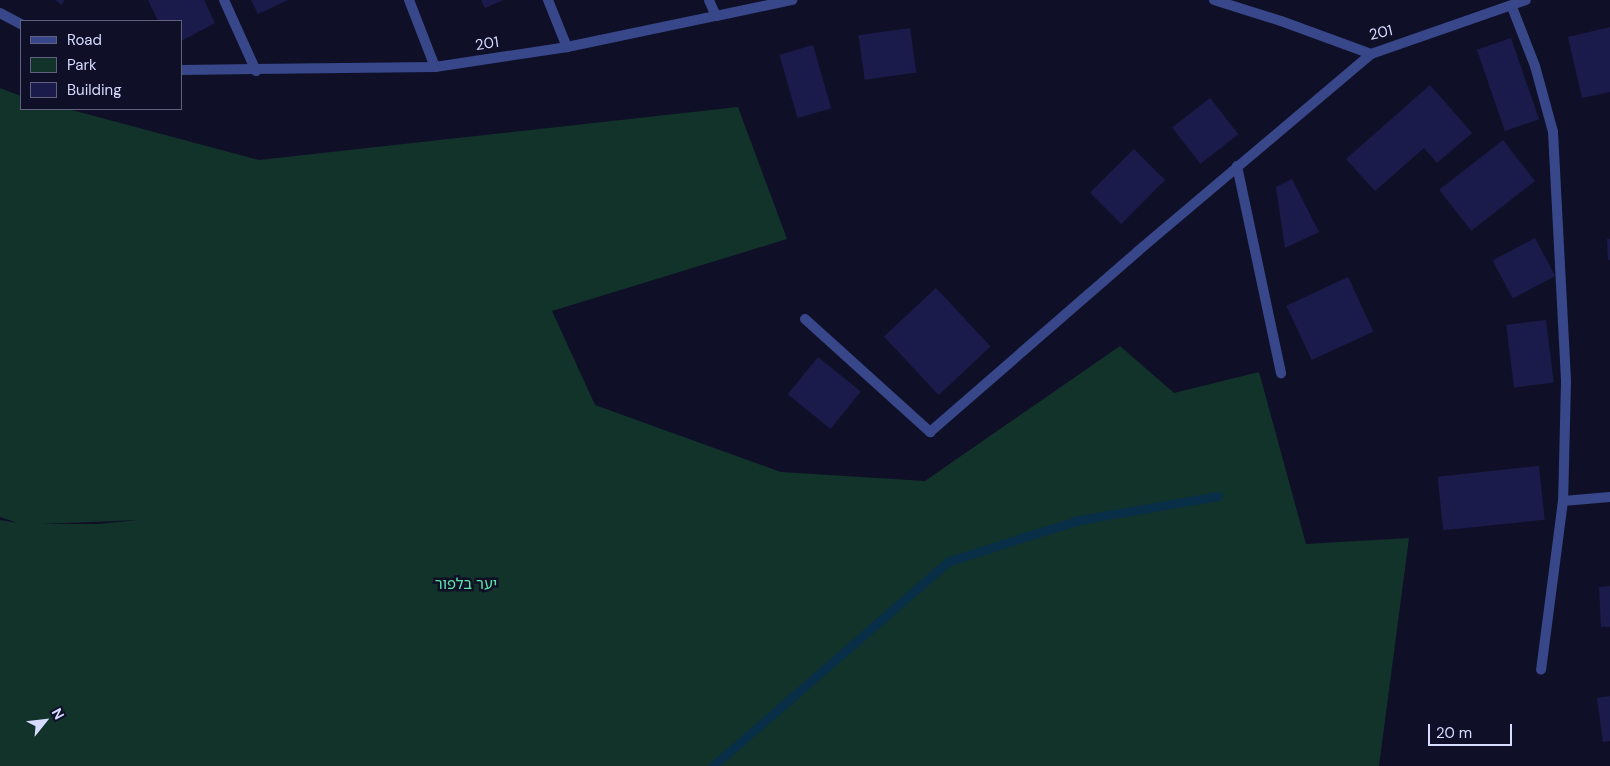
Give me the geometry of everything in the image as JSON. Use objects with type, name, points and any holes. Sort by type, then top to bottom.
[{"type":"street","points":[[224,0],[256,71]]},
{"type":"street","points":[[409,0],[435,67]]},
{"type":"street","points":[[548,0],[566,47]]},
{"type":"street","points":[[708,0],[716,16]]},
{"type":"street","name":"201","points":[[182,70],[256,71],[435,67],[566,47],[792,0]]},
{"type":"street","name":"201","points":[[1214,0],[1281,21],[1371,54],[1526,0]]},
{"type":"street","points":[[1512,6],[1535,66],[1553,132],[1566,382],[1563,501],[1541,670]]},
{"type":"street","points":[[0,13],[20,23]]},
{"type":"street","points":[[805,320],[930,432],[1237,166],[1371,54]]},
{"type":"street","points":[[1237,166],[1281,373]]},
{"type":"street","points":[[1563,501],[1610,497]]},
{"type":"green space","name":"יער בלפור","points":[[0,88],[20,96],[20,110],[72,110],[259,160],[738,107],[787,239],[552,311],[595,405],[781,472],[925,481],[1120,346],[1174,393],[1259,372],[1306,544],[1409,538],[1379,766],[0,766],[0,520],[18,523],[0,517]],"holes":[[[139,520],[98,524],[41,524]]]},
{"type":"building","points":[[55,0],[65,0],[61,5]]},
{"type":"building","points":[[148,0],[204,0],[215,23],[182,40],[182,20],[158,20]]},
{"type":"building","points":[[251,0],[288,0],[258,14]]},
{"type":"building","points":[[481,0],[503,0],[485,8]]},
{"type":"building","points":[[1610,27],[1610,92],[1582,98],[1568,37]]},
{"type":"building","points":[[910,28],[916,73],[865,80],[859,35]]},
{"type":"building","points":[[1511,38],[1539,119],[1505,131],[1477,50]]},
{"type":"building","points":[[813,45],[831,108],[798,118],[779,55]]},
{"type":"building","points":[[1430,85],[1472,133],[1437,163],[1424,148],[1375,191],[1346,159]]},
{"type":"building","points":[[1210,98],[1238,134],[1200,164],[1172,128]]},
{"type":"building","points":[[1503,140],[1535,181],[1471,231],[1439,190]]},
{"type":"building","points":[[1134,149],[1165,180],[1121,224],[1090,193]]},
{"type":"building","points":[[1292,179],[1319,232],[1285,248],[1276,187]]},
{"type":"building","points":[[1535,238],[1555,276],[1513,299],[1493,261]]},
{"type":"building","points":[[1607,239],[1610,239],[1610,260],[1608,260]]},
{"type":"building","points":[[1348,277],[1373,331],[1312,360],[1286,306]]},
{"type":"building","points":[[936,288],[991,347],[939,395],[884,336]]},
{"type":"building","points":[[1546,320],[1554,383],[1514,387],[1506,325]]},
{"type":"building","points":[[818,357],[861,392],[831,429],[788,394]]},
{"type":"building","points":[[1539,466],[1545,520],[1443,530],[1438,477]]},
{"type":"building","points":[[1610,586],[1610,627],[1601,627],[1599,587]]},
{"type":"building","points":[[1610,696],[1610,741],[1603,742],[1597,698]]},
{"type":"waterway","points":[[713,766],[949,561],[1079,520],[1218,496]]}]
